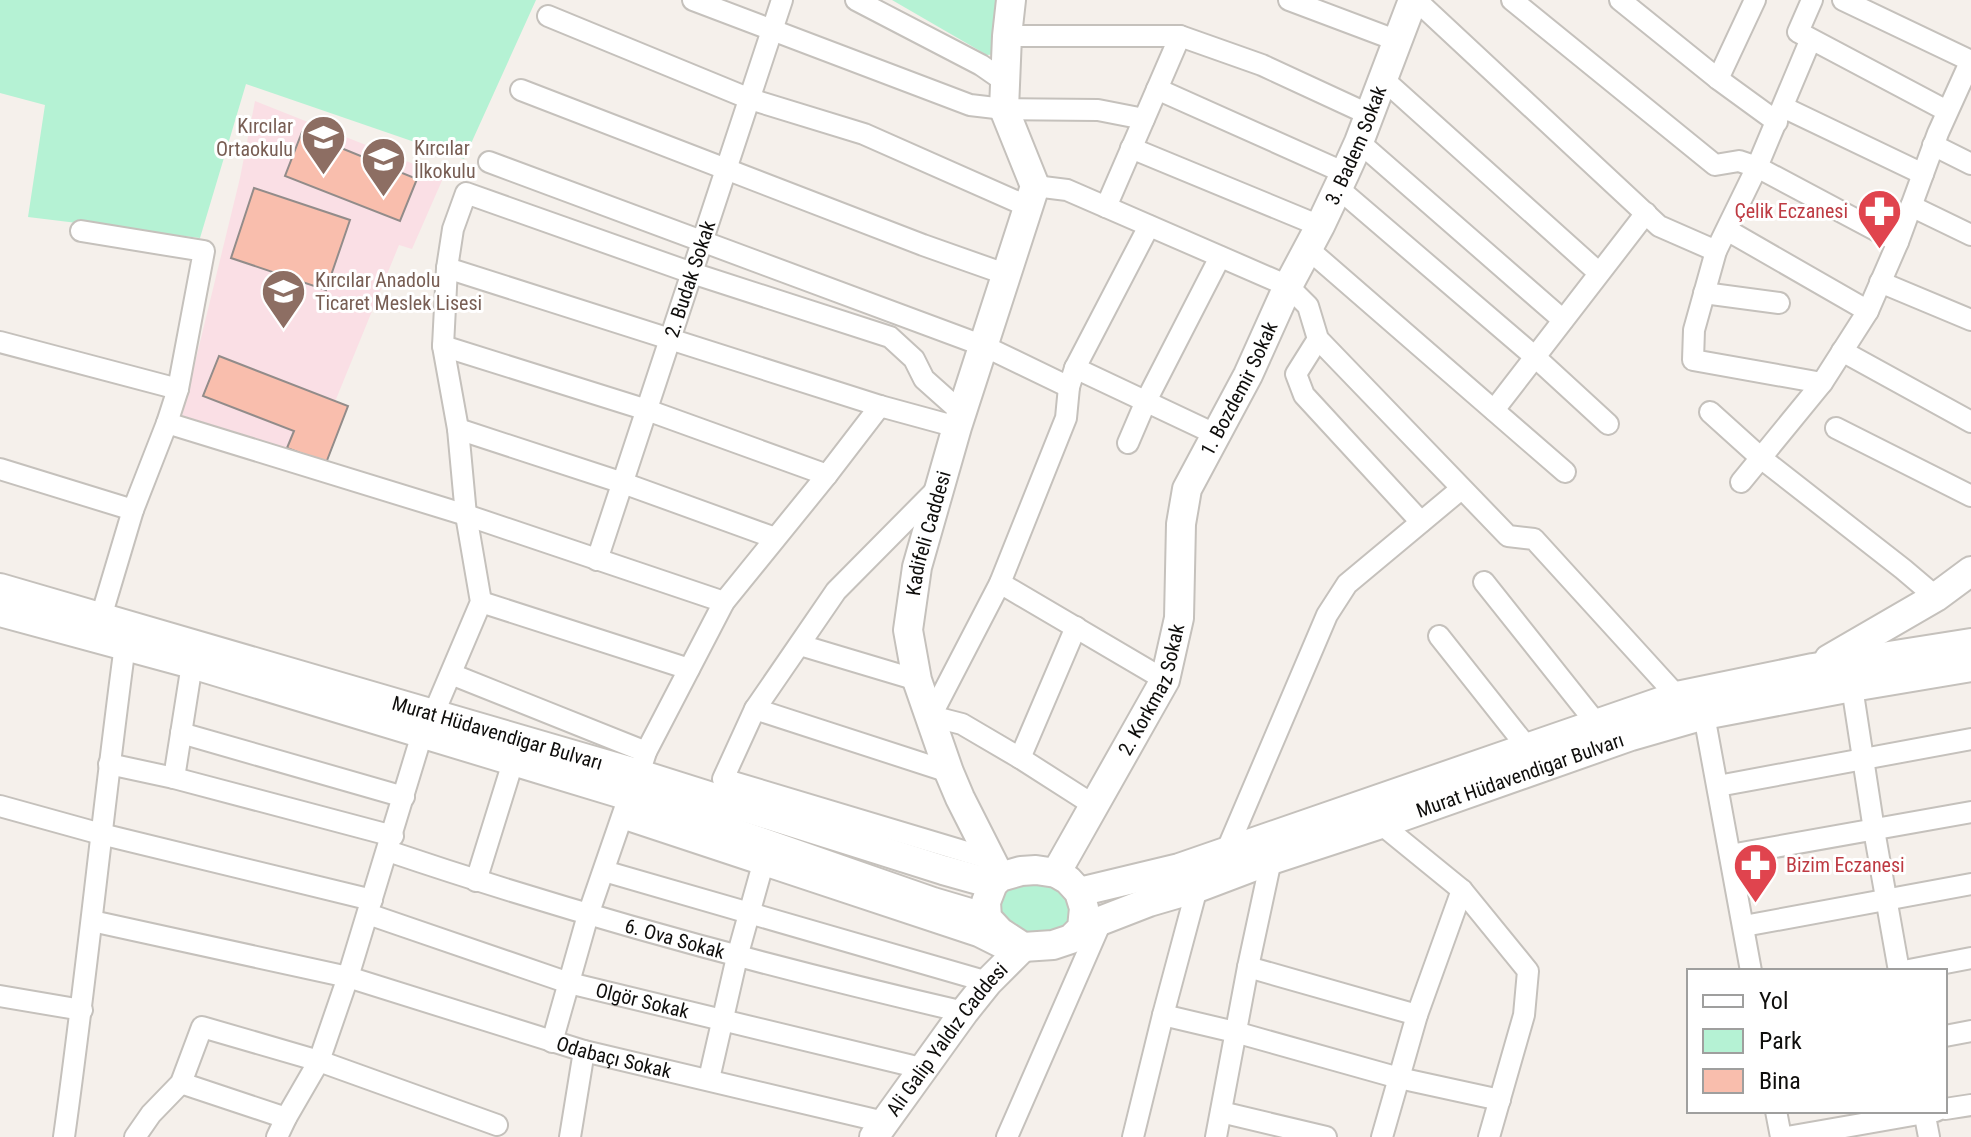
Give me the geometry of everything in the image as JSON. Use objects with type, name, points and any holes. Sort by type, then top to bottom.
[{"type":"main road","points":[[1011,0],[1004,109],[1032,197]]},
{"type":"main road","name":"3. Badem Sokak","points":[[1288,286],[1359,142],[1415,0]]},
{"type":"main road","name":"Kadifeli Caddesi","points":[[994,873],[949,772],[917,680],[908,630],[917,567],[959,420],[1032,197]]},
{"type":"main road","name":"1. Bozdemir Sokak","points":[[1187,489],[1248,375],[1288,286]]},
{"type":"main road","name":"2. Korkmaz Sokak","points":[[1056,873],[1165,680],[1179,618],[1181,524],[1187,489]]},
{"type":"main road","points":[[1813,668],[1936,597],[1971,571]]},
{"type":"main road","name":"Murat Hüdavendigar Bulvarı","points":[[0,588],[101,617],[428,725],[513,762],[634,785],[933,902],[987,918]]},
{"type":"main road","name":"Murat Hüdavendigar Bulvarı","points":[[0,612],[428,725],[943,870],[994,873]]},
{"type":"main road","name":"Murat Hüdavendigar Bulvarı","points":[[1079,892],[1179,868],[1677,696],[1813,668],[1971,643]]},
{"type":"main road","name":"Murat Hüdavendigar Bulvarı","points":[[1091,925],[1149,902],[1631,736],[1704,715],[1971,667]]},
{"type":"main road","points":[[1036,870],[1056,873],[1079,892],[1091,925],[1071,939],[1019,951],[987,918],[986,902],[994,873],[1036,870]]},
{"type":"main road","name":"Ali Galip Yaldız Caddesi","points":[[879,1130],[964,1012],[1019,951]]},
{"type":"street","points":[[693,0],[970,105],[1004,109],[1098,110],[1144,119]]},
{"type":"street","name":"2. Budak Sokak","points":[[597,560],[782,0]]},
{"type":"street","points":[[856,0],[981,65],[1004,81]]},
{"type":"street","points":[[1289,0],[1398,41]]},
{"type":"street","points":[[1415,0],[1659,226],[1716,251]]},
{"type":"street","points":[[1512,0],[1715,165],[1739,161],[1757,167],[1898,242]]},
{"type":"street","points":[[1620,0],[1718,79],[1780,114],[1923,174]]},
{"type":"street","points":[[1718,79],[1755,0]]},
{"type":"street","points":[[1812,0],[1780,114],[1716,251],[1694,330],[1693,360],[1822,383]]},
{"type":"street","points":[[1741,482],[1822,383],[1868,311],[1898,242],[1933,145],[1971,60],[1843,0]]},
{"type":"street","points":[[548,16],[750,99],[864,134],[1032,197],[1067,190],[1288,286],[1308,306],[1318,339],[1461,489],[1508,536],[1534,539],[1677,696],[1704,715],[1751,969]]},
{"type":"street","points":[[1007,36],[1180,36],[1262,65],[1370,115]]},
{"type":"street","points":[[1106,207],[1180,36]]},
{"type":"street","points":[[1804,36],[1947,111]]},
{"type":"street","points":[[1383,79],[1599,273]]},
{"type":"street","points":[[1157,89],[1341,180],[1608,424]]},
{"type":"street","points":[[521,90],[1008,275]]},
{"type":"street","points":[[1359,142],[1563,320]]},
{"type":"street","points":[[1933,145],[1971,164]]},
{"type":"street","points":[[1131,148],[1314,237],[1494,410],[1565,472]]},
{"type":"street","points":[[489,162],[984,346],[1146,401],[1217,435]]},
{"type":"street","points":[[181,1083],[282,1128],[319,1061],[428,725],[481,602],[466,515],[458,429],[443,346],[447,268],[453,229],[466,193],[692,273],[890,337],[914,359],[924,379],[959,420]]},
{"type":"street","points":[[1911,206],[1971,235]]},
{"type":"street","points":[[1494,410],[1646,213]]},
{"type":"street","points":[[1095,806],[962,724],[931,716],[1000,583],[1066,418],[1072,377],[1149,226]]},
{"type":"street","points":[[1727,230],[1868,311]]},
{"type":"street","points":[[81,231],[204,251],[178,389],[133,510],[101,617]]},
{"type":"street","points":[[1128,443],[1146,401],[1220,257]]},
{"type":"street","points":[[447,268],[880,406],[959,420]]},
{"type":"street","points":[[1880,282],[1971,320]]},
{"type":"street","points":[[1704,293],[1779,303]]},
{"type":"street","points":[[1318,339],[1296,374],[1304,395],[1421,522]]},
{"type":"street","points":[[0,342],[178,389]]},
{"type":"street","points":[[443,346],[647,410],[827,475]]},
{"type":"street","points":[[1842,351],[1971,422]]},
{"type":"street","points":[[552,1042],[588,915],[634,785],[689,669],[724,602],[880,406]]},
{"type":"street","points":[[1710,412],[1761,458],[1936,597]]},
{"type":"street","points":[[167,423],[466,515],[724,602]]},
{"type":"street","points":[[1836,428],[1971,496]]},
{"type":"street","points":[[458,429],[623,483],[775,538]]},
{"type":"street","points":[[0,469],[133,510]]},
{"type":"street","points":[[941,485],[836,591],[755,709],[723,779],[994,873]]},
{"type":"street","points":[[1226,852],[1327,615],[1347,584],[1461,489]]},
{"type":"street","points":[[1484,582],[1597,724]]},
{"type":"street","points":[[1000,583],[1165,680]]},
{"type":"street","points":[[481,602],[689,669]]},
{"type":"street","points":[[1020,758],[1076,627]]},
{"type":"street","points":[[1439,636],[1527,747]]},
{"type":"street","points":[[64,1137],[125,645]]},
{"type":"street","points":[[800,645],[917,680]]},
{"type":"street","points":[[174,778],[192,664]]},
{"type":"street","points":[[451,674],[763,864],[1019,951]]},
{"type":"street","points":[[1852,687],[1885,899],[1901,969]]},
{"type":"street","points":[[755,709],[949,772]]},
{"type":"street","points":[[181,733],[404,797]]},
{"type":"street","points":[[1718,786],[1971,739]]},
{"type":"street","points":[[476,881],[513,762]]},
{"type":"street","name":"6. Ova Sokak","points":[[109,764],[174,778],[390,843],[476,881],[588,915],[737,957],[964,1012]]},
{"type":"street","name":"Olgör Sokak","points":[[0,806],[370,907],[569,983],[925,1069]]},
{"type":"street","points":[[1730,855],[1971,812]]},
{"type":"street","points":[[1381,824],[1462,890],[1528,971],[1524,1015],[1489,1137]]},
{"type":"street","points":[[1216,1137],[1271,860]]},
{"type":"street","points":[[709,1079],[748,912],[763,864]]},
{"type":"street","points":[[604,871],[988,982]]},
{"type":"street","points":[[1744,926],[1971,884]]},
{"type":"street","points":[[1133,1137],[1197,888]]},
{"type":"street","points":[[1382,1137],[1417,1015],[1462,890]]},
{"type":"street","name":"Odabaçı Sokak","points":[[92,921],[348,977],[552,1042],[709,1079],[879,1130]]},
{"type":"street","points":[[1007,1137],[1091,925]]},
{"type":"street","points":[[1912,969],[1971,958]]},
{"type":"street","points":[[1248,967],[1417,1015]]},
{"type":"street","points":[[0,996],[82,1010]]},
{"type":"street","points":[[1163,1015],[1399,1078],[1500,1100]]},
{"type":"street","points":[[135,1137],[151,1114],[181,1083],[202,1027],[319,1061],[497,1125]]},
{"type":"street","points":[[1947,1036],[1971,1031]]},
{"type":"street","points":[[570,1137],[584,1051]]},
{"type":"street","points":[[1947,1109],[1971,1105]]},
{"type":"street","points":[[1221,1112],[1326,1137]]},
{"type":"street","points":[[1777,1113],[1784,1137],[1921,1113]]},
{"type":"street","points":[[1929,1137],[1932,1113]]},
{"type":"shaded area","name":"Kırcılar Anadolu Ticaret Meslek Lisesi","points":[[255,101],[444,176],[412,249],[399,245],[312,458],[182,416],[240,178]]},
{"type":"green space","points":[[0,0],[536,0],[464,159],[246,84],[200,238],[28,217],[45,105],[0,93]]},
{"type":"green space","points":[[892,0],[1002,0],[996,54],[987,55]]},
{"type":"green space","points":[[1042,879],[1066,895],[1073,919],[1054,931],[1039,935],[1031,935],[1002,923],[999,901],[1004,894],[1017,884]]},
{"type":"building","points":[[302,132],[417,179],[400,221],[285,176]]},
{"type":"building","points":[[254,188],[350,220],[326,290],[231,258]]},
{"type":"building","points":[[219,356],[348,406],[326,463],[287,448],[294,431],[203,396]]},
{"type":"place","name":"Kırcılar Ortaokulu","points":[[324,176]]},
{"type":"place","name":"Kırcılar İlkokulu","points":[[383,198]]},
{"type":"place","name":"Çelik Eczanesi","points":[[1879,250]]},
{"type":"place","name":"Kırcılar Anadolu Ticaret Meslek Lisesi","points":[[284,330]]},
{"type":"place","name":"Bizim Eczanesi","points":[[1755,904]]}]
